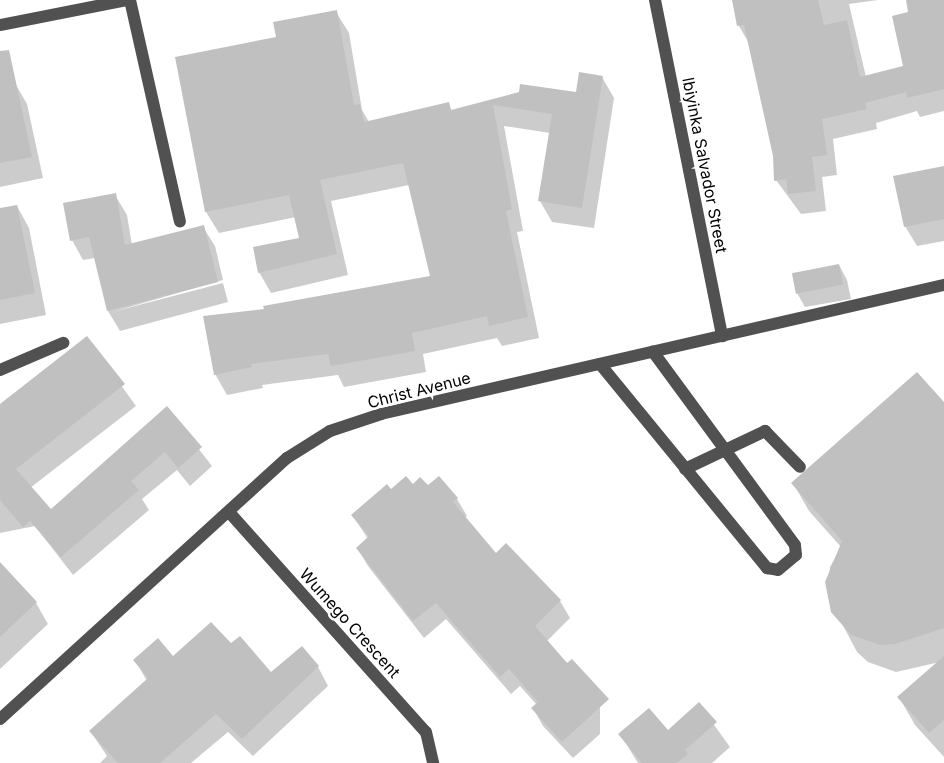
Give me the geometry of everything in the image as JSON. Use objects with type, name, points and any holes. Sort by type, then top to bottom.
[{"type":"street","points":[[0,25],[128,0],[180,221]]},
{"type":"street","name":"Ibiyinka Salvador Street","points":[[655,0],[722,336]]},
{"type":"street","name":"Christ Avenue","points":[[0,719],[287,458],[330,431],[381,414],[944,285]]},
{"type":"street","points":[[0,370],[63,343]]},
{"type":"street","points":[[600,364],[766,568],[778,570],[798,549],[653,352]]},
{"type":"street","points":[[685,469],[765,431],[801,467]]},
{"type":"street","name":"Wumego Crescent","points":[[229,512],[426,732],[433,763]]},
{"type":"building","points":[[732,0],[818,0],[824,25],[847,20],[860,77],[903,66],[892,16],[908,12],[906,0],[944,0],[944,89],[907,98],[906,92],[865,103],[867,109],[822,119],[827,155],[812,157],[816,191],[788,194],[786,179],[774,181],[773,156],[744,25],[737,26]]},
{"type":"building","points":[[337,10],[354,105],[360,104],[364,122],[449,102],[451,110],[519,92],[520,84],[576,92],[579,72],[603,76],[582,208],[538,201],[552,114],[493,105],[512,209],[506,211],[528,317],[489,326],[487,316],[412,333],[415,351],[331,366],[328,354],[251,364],[252,367],[214,375],[203,316],[264,309],[263,306],[430,276],[403,163],[320,180],[337,254],[258,273],[253,247],[299,238],[289,195],[205,212],[175,57],[276,37],[273,22]]},
{"type":"building","points":[[9,50],[32,157],[0,163],[0,51]]},
{"type":"building","points":[[944,166],[944,219],[904,227],[893,176]]},
{"type":"building","points":[[116,193],[125,245],[204,225],[218,282],[107,311],[89,237],[70,241],[63,203]]},
{"type":"building","points":[[17,205],[35,293],[0,300],[0,208]]},
{"type":"building","points":[[839,264],[843,285],[796,294],[792,273]]},
{"type":"building","points":[[87,336],[125,384],[16,469],[51,509],[167,406],[202,447],[178,468],[165,452],[131,481],[139,490],[61,557],[30,521],[23,527],[0,500],[0,404]]},
{"type":"building","points":[[917,372],[944,402],[944,628],[895,644],[880,645],[851,635],[831,612],[825,582],[842,541],[791,483]]},
{"type":"building","points":[[406,476],[413,484],[420,477],[428,485],[439,476],[458,498],[453,502],[496,553],[506,543],[561,600],[535,626],[567,663],[572,659],[609,699],[562,742],[531,708],[538,702],[509,669],[500,677],[436,603],[413,621],[356,548],[369,536],[351,515],[387,484],[391,489]]},
{"type":"building","points":[[0,562],[37,602],[0,637]]},
{"type":"building","points":[[211,622],[231,643],[240,636],[271,672],[302,646],[319,666],[242,739],[216,714],[160,763],[118,763],[89,731],[148,678],[133,660],[158,638],[173,656]]},
{"type":"building","points":[[944,656],[944,720],[929,733],[897,697]]},
{"type":"building","points":[[699,702],[717,722],[685,750],[688,754],[677,763],[642,763],[618,734],[649,708],[668,730]]}]
